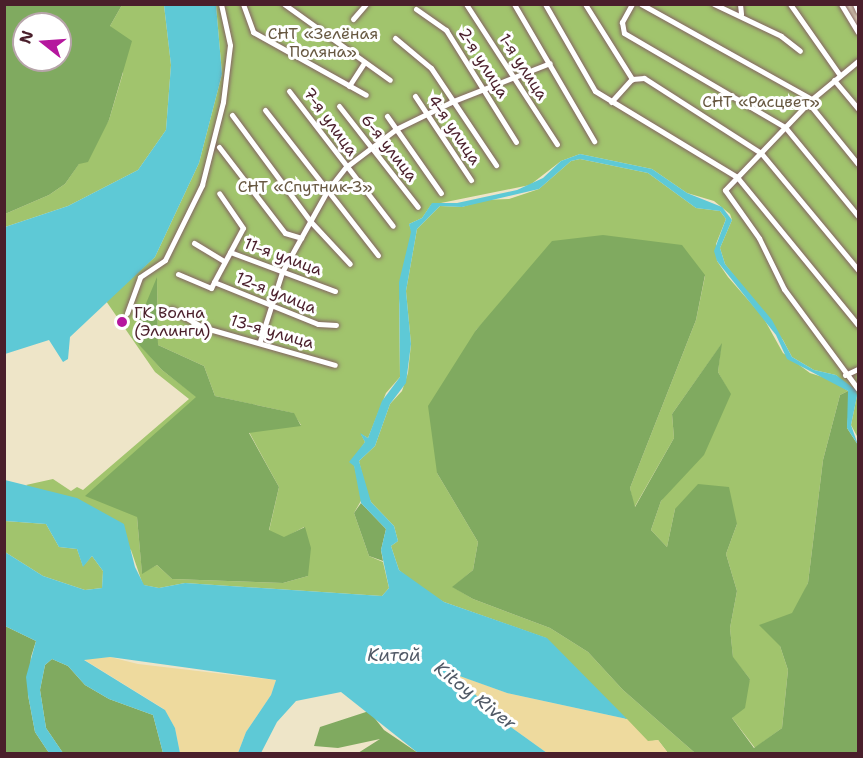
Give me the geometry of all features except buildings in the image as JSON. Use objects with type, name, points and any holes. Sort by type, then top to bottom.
[{"type":"street","points":[[128,314],[140,277],[165,260],[202,184],[222,102],[230,45],[221,4]]},
{"type":"street","points":[[243,4],[253,32],[366,95]]},
{"type":"street","points":[[284,4],[390,80]]},
{"type":"street","points":[[353,20],[366,4]]},
{"type":"street","name":"1-я улица","points":[[466,4],[557,144]]},
{"type":"street","points":[[514,4],[594,141]]},
{"type":"street","points":[[545,4],[595,91],[737,177],[858,324]]},
{"type":"street","points":[[585,4],[632,79]]},
{"type":"street","points":[[632,4],[622,22],[624,33],[785,127],[858,216]]},
{"type":"street","points":[[641,4],[811,102],[858,164]]},
{"type":"street","points":[[714,4],[731,14],[741,14],[800,51]]},
{"type":"street","points":[[740,4],[741,14]]},
{"type":"street","points":[[790,4],[839,74]]},
{"type":"street","points":[[841,4],[858,32]]},
{"type":"street","points":[[855,4],[858,11]]},
{"type":"street","name":"2-я улица","points":[[416,9],[446,30],[516,142]]},
{"type":"street","points":[[395,38],[431,68],[496,165]]},
{"type":"street","points":[[858,62],[839,74],[725,190],[726,197],[759,238],[784,289],[845,375],[858,389]]},
{"type":"street","points":[[349,86],[364,63]]},
{"type":"street","points":[[260,341],[282,272],[327,191],[346,167],[396,129],[452,102],[550,63]]},
{"type":"street","points":[[611,102],[632,79],[644,78],[760,153],[858,270]]},
{"type":"street","points":[[834,80],[858,108]]},
{"type":"street","name":"7-я улица","points":[[289,91],[393,226]]},
{"type":"street","name":"4-я улица","points":[[415,96],[471,180]]},
{"type":"street","name":"6-я улица","points":[[339,106],[418,207]]},
{"type":"street","points":[[265,110],[378,255]]},
{"type":"street","points":[[232,115],[311,222],[350,264]]},
{"type":"street","points":[[387,116],[441,193]]},
{"type":"street","points":[[219,147],[285,233],[301,238]]},
{"type":"street","points":[[219,193],[243,228],[230,252]]},
{"type":"street","name":"11-я улица","points":[[194,243],[224,261],[230,252],[335,291]]},
{"type":"street","points":[[214,282],[224,261]]},
{"type":"street","name":"12-я улица","points":[[178,274],[211,288],[214,282],[318,324],[336,325]]},
{"type":"street","name":"13-я улица","points":[[171,309],[202,327],[260,341],[335,365]]},
{"type":"street","points":[[845,375],[858,369]]},
{"type":"green space","points":[[5,4],[122,5],[110,26],[132,41],[109,120],[88,162],[79,164],[65,184],[49,195],[5,214]]},
{"type":"green space","points":[[838,4],[858,37],[858,438],[851,425],[857,396],[836,375],[814,370],[792,357],[783,340],[725,264],[720,248],[732,220],[730,214],[714,201],[687,193],[652,169],[580,154],[561,161],[530,185],[431,205],[422,218],[409,224],[412,232],[399,304],[400,377],[386,393],[368,438],[361,434],[365,442],[353,460],[362,499],[354,513],[369,556],[383,562],[389,588],[382,596],[185,583],[159,588],[143,585],[131,550],[26,485],[53,479],[71,491],[77,487],[83,490],[189,399],[155,372],[106,301],[155,257],[199,163],[222,74],[216,5]],"holes":[[[157,279],[158,345],[204,366],[215,396],[293,413],[301,425],[249,432],[279,487],[269,531],[284,538],[304,527],[308,576],[283,583],[172,579],[157,565],[142,573],[137,517],[197,397],[162,370],[133,337]]]},
{"type":"green space","points":[[122,5],[164,5],[171,65],[166,130],[138,170],[68,206],[5,227],[5,214],[49,195],[65,184],[109,120],[123,73],[110,26]]},
{"type":"green space","points":[[580,159],[648,173],[696,208],[720,211],[726,219],[716,244],[717,261],[728,277],[763,317],[783,353],[810,373],[832,380],[848,391],[840,395],[823,460],[808,583],[780,646],[788,670],[782,728],[755,748],[732,718],[750,679],[733,658],[730,628],[737,591],[726,554],[737,524],[675,509],[667,547],[651,530],[661,501],[717,423],[730,394],[718,372],[721,345],[672,414],[674,438],[634,508],[630,488],[696,320],[705,276],[512,292],[476,330],[437,473],[478,542],[473,570],[453,587],[473,599],[550,628],[588,652],[623,690],[695,753],[668,753],[658,740],[648,742],[546,638],[444,602],[421,589],[399,570],[391,546],[398,541],[394,526],[371,502],[366,491],[359,461],[375,446],[390,404],[402,391],[408,373],[411,344],[406,291],[417,229],[440,206],[462,207],[484,200],[509,199],[539,189],[571,161]]},
{"type":"green space","points":[[603,235],[682,245],[705,275],[696,320],[630,488],[635,507],[674,438],[672,414],[722,343],[718,372],[731,394],[704,455],[661,501],[651,530],[667,547],[675,509],[698,484],[729,487],[737,524],[726,554],[737,591],[730,628],[733,657],[750,679],[745,708],[732,718],[754,748],[782,728],[788,670],[780,646],[759,625],[792,613],[808,583],[823,460],[840,395],[848,391],[850,395],[847,428],[858,445],[858,753],[695,753],[623,690],[588,652],[550,628],[473,599],[452,587],[473,570],[478,542],[437,473],[428,406],[476,330],[552,241]]},
{"type":"green space","points":[[157,277],[158,345],[204,366],[215,396],[294,413],[301,426],[249,433],[279,487],[269,530],[284,537],[305,527],[311,548],[308,576],[283,583],[172,579],[157,565],[142,574],[137,517],[85,496],[196,397],[162,370],[132,337]]},
{"type":"green space","points":[[361,503],[386,529],[381,550],[383,561],[369,556],[354,513]]},
{"type":"green space","points":[[5,521],[46,524],[59,547],[77,549],[83,566],[92,556],[103,571],[102,588],[85,590],[43,576],[5,552]]},
{"type":"green space","points":[[5,626],[36,641],[31,657],[28,695],[35,732],[49,753],[5,754]]},
{"type":"green space","points":[[52,659],[68,666],[85,685],[109,699],[153,715],[163,753],[63,753],[46,728],[40,690],[45,665]]},
{"type":"green space","points":[[369,711],[384,730],[418,753],[358,753],[380,739],[338,748],[314,746],[320,727]]},
{"type":"sand","points":[[110,657],[138,664],[276,680],[271,695],[246,732],[238,753],[180,753],[175,728],[164,709],[83,659]]},
{"type":"sand","points":[[452,673],[507,693],[627,719],[648,741],[658,740],[668,753],[547,753],[504,722]]},
{"type":"water","points":[[164,5],[216,5],[222,74],[199,163],[155,257],[70,337],[68,359],[63,362],[49,340],[5,354],[5,227],[68,206],[138,170],[166,130],[171,65]]},
{"type":"water","name":"Китой","points":[[580,154],[652,169],[687,193],[722,207],[732,220],[720,248],[725,264],[772,320],[792,357],[814,370],[836,375],[856,390],[857,396],[851,425],[858,445],[847,428],[848,391],[787,359],[776,335],[717,261],[714,251],[726,219],[720,211],[696,208],[648,173],[580,159],[571,161],[539,189],[462,207],[440,206],[417,229],[406,291],[411,344],[406,383],[390,404],[375,446],[359,461],[371,502],[394,526],[398,541],[391,546],[399,570],[444,602],[547,638],[627,719],[507,693],[454,674],[504,722],[547,753],[418,753],[341,692],[296,701],[277,722],[261,753],[238,753],[246,732],[271,695],[276,680],[110,657],[84,660],[165,710],[175,728],[180,753],[163,753],[153,715],[109,699],[85,685],[68,666],[52,659],[45,665],[40,690],[46,728],[63,753],[49,753],[35,732],[28,695],[26,677],[36,641],[5,626],[5,552],[43,576],[85,590],[102,588],[103,571],[92,556],[83,567],[77,549],[59,547],[46,524],[5,521],[5,480],[77,498],[124,524],[135,567],[144,585],[159,588],[185,583],[382,596],[389,588],[381,550],[386,529],[361,503],[354,466],[349,462],[365,442],[360,433],[368,438],[382,401],[400,377],[399,282],[411,232],[409,224],[422,218],[432,203],[457,203],[517,190],[543,178],[561,161]]},
{"type":"place","name":"ГК Волна (Эллинги)","points":[[122,322]]},
{"type":"park label","name":"СНТ «Зелёная Поляна»","points":[[323,43]]},
{"type":"park label","name":"СНТ «Расцвет»","points":[[761,102]]},
{"type":"park label","name":"СНТ «Спутник-3»","points":[[305,187]]},
{"type":"water label","name":"Kitoy River","points":[[475,696]]}]
